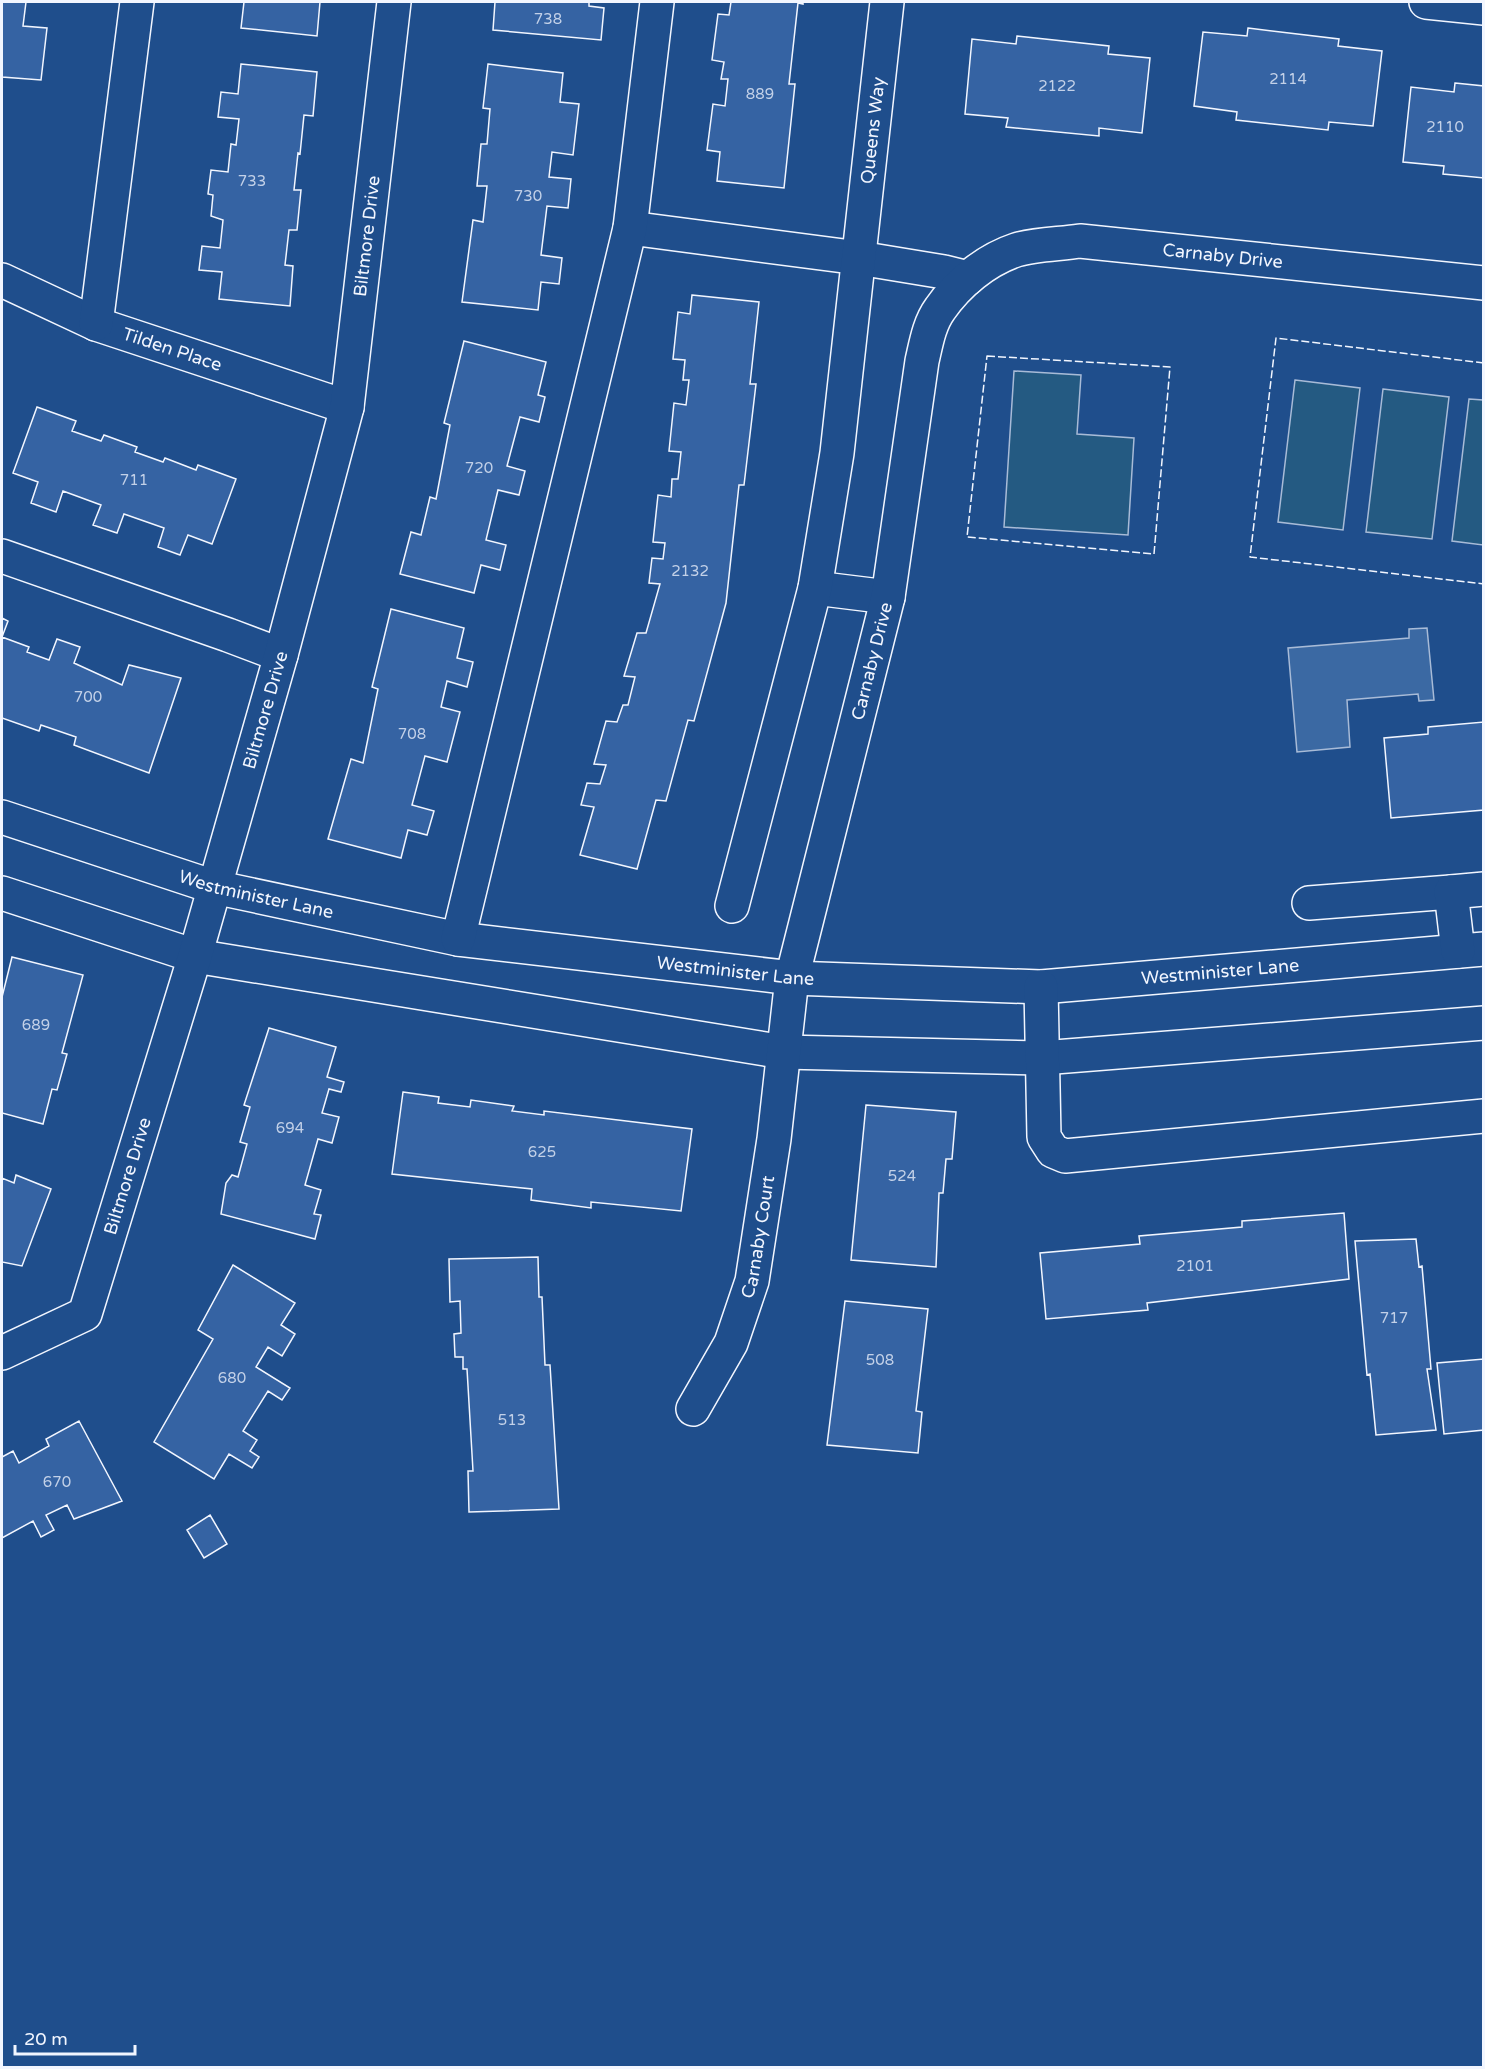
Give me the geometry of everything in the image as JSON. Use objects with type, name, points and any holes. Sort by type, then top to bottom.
[{"type":"street","points":[[96,324],[137,2]]},
{"type":"street","name":"Biltmore Drive","points":[[2,1353],[85,1314],[195,956],[281,655],[347,407],[394,2]]},
{"type":"street","points":[[458,939],[630,228],[657,2]]},
{"type":"street","name":"Queens Way","points":[[732,906],[815,588],[837,453],[887,2]]},
{"type":"street","points":[[1426,2],[1484,8]]},
{"type":"street","points":[[630,228],[859,258],[968,278]]},
{"type":"street","name":"Carnaby Drive","points":[[784,1052],[792,978],[888,597],[920,373],[928,335],[939,310],[968,278],[992,262],[1017,250],[1080,241],[1484,283]]},
{"type":"street","name":"Tilden Place","points":[[2,280],[96,324],[347,407]]},
{"type":"street","points":[[2,556],[228,634],[281,655]]},
{"type":"street","points":[[815,588],[888,597]]},
{"type":"street","name":"Westminister Lane","points":[[2,817],[214,887],[458,939],[792,978],[1041,987],[1471,950]]},
{"type":"street","points":[[1309,903],[1484,889]]},
{"type":"street","points":[[1451,892],[1471,950]]},
{"type":"street","points":[[2,893],[195,956],[784,1052],[1042,1058],[1484,1023]]},
{"type":"street","points":[[1041,987],[1044,1137],[1053,1151],[1065,1156],[1484,1116]]},
{"type":"street","name":"Carnaby Court","points":[[693,1409],[731,1343],[753,1281],[784,1052]]},
{"type":"shaded area","points":[[1014,371],[1081,375],[1077,434],[1134,438],[1128,535],[1004,527]]},
{"type":"shaded area","points":[[1295,380],[1360,388],[1343,530],[1278,522]]},
{"type":"shaded area","points":[[1383,389],[1449,397],[1432,539],[1366,532]]},
{"type":"shaded area","points":[[1469,399],[1483,400],[1483,545],[1452,541]]},
{"type":"shaded area","points":[[1427,628],[1434,700],[1419,701],[1418,694],[1347,700],[1350,747],[1297,752],[1288,648],[1409,638],[1409,629]]},
{"type":"building","points":[[2,2],[26,2],[23,26],[47,28],[41,80],[2,77]]},
{"type":"building","points":[[244,2],[320,2],[317,36],[241,28]]},
{"type":"building","points":[[495,2],[589,2],[589,6],[604,8],[601,40],[493,30]]},
{"type":"building","points":[[731,2],[803,2],[803,4],[798,3],[789,84],[795,84],[784,188],[717,181],[720,152],[707,150],[713,104],[725,106],[728,79],[721,79],[724,62],[712,60],[718,14],[729,15]]},
{"type":"building","points":[[1248,28],[1339,39],[1338,46],[1382,51],[1373,126],[1329,122],[1328,130],[1236,120],[1237,112],[1194,106],[1203,32],[1247,36]]},
{"type":"building","points":[[1017,36],[1109,46],[1108,54],[1150,58],[1142,133],[1099,128],[1099,136],[1006,127],[1008,118],[965,114],[972,39],[1016,44]]},
{"type":"building","points":[[241,64],[317,72],[313,116],[304,115],[300,154],[298,153],[294,190],[301,190],[297,230],[289,230],[285,265],[293,266],[290,306],[219,299],[222,272],[199,270],[202,246],[220,248],[223,220],[211,216],[213,195],[208,194],[211,170],[228,172],[231,144],[236,145],[239,119],[218,117],[221,92],[238,94]]},
{"type":"building","points":[[488,64],[563,73],[560,102],[579,104],[573,155],[552,152],[549,177],[571,179],[568,208],[547,206],[541,255],[562,258],[559,284],[541,282],[538,310],[462,302],[473,220],[483,222],[487,186],[477,186],[481,144],[487,144],[490,109],[483,108]]},
{"type":"building","points":[[1455,83],[1484,86],[1484,178],[1443,174],[1444,166],[1403,162],[1411,87],[1454,92]]},
{"type":"building","points":[[692,295],[759,302],[750,384],[756,384],[744,485],[739,485],[726,603],[694,721],[688,720],[666,801],[656,800],[637,869],[580,855],[594,807],[581,805],[587,783],[600,784],[606,765],[594,764],[606,721],[617,722],[623,705],[628,705],[635,677],[624,676],[637,633],[646,633],[660,584],[649,583],[652,558],[663,559],[665,543],[653,542],[658,495],[671,497],[672,479],[678,479],[681,452],[669,451],[674,403],[686,405],[689,380],[683,380],[685,360],[673,359],[678,312],[690,314]]},
{"type":"building","points":[[464,341],[546,362],[538,395],[545,397],[539,422],[520,417],[507,466],[525,471],[519,495],[498,490],[486,540],[506,545],[500,570],[481,565],[474,593],[400,574],[411,532],[421,535],[430,497],[436,499],[450,425],[444,423]]},
{"type":"building","points":[[37,407],[76,421],[72,431],[101,441],[104,435],[137,447],[135,452],[163,462],[165,458],[196,470],[198,465],[236,479],[212,544],[188,535],[180,555],[158,547],[164,528],[124,514],[117,533],[93,525],[101,505],[63,491],[56,512],[31,503],[38,482],[13,473]]},
{"type":"building","points":[[391,609],[464,628],[457,658],[473,662],[467,687],[447,681],[441,707],[460,712],[447,762],[425,756],[412,805],[434,811],[427,835],[408,830],[401,858],[328,839],[351,759],[363,763],[378,689],[372,687]]},
{"type":"building","points":[[2,618],[8,621],[2,637]]},
{"type":"building","points":[[2,637],[29,647],[27,652],[49,660],[57,639],[80,647],[74,663],[122,685],[129,665],[181,678],[149,773],[74,745],[76,737],[41,725],[39,731],[2,718]]},
{"type":"building","points":[[1484,722],[1484,810],[1391,818],[1384,738],[1428,734],[1428,727]]},
{"type":"building","points":[[12,957],[83,975],[62,1053],[67,1054],[57,1090],[52,1089],[43,1124],[2,1113],[2,997]]},
{"type":"building","points":[[269,1028],[336,1047],[327,1077],[344,1082],[341,1092],[329,1089],[322,1113],[339,1117],[332,1143],[318,1139],[305,1185],[321,1190],[314,1214],[321,1215],[315,1239],[221,1214],[226,1183],[232,1175],[238,1177],[247,1144],[240,1142],[250,1107],[244,1105]]},
{"type":"building","points":[[403,1092],[439,1097],[438,1103],[470,1107],[471,1100],[514,1106],[512,1111],[544,1115],[544,1111],[692,1129],[681,1211],[591,1202],[591,1208],[531,1200],[532,1189],[392,1174]]},
{"type":"building","points":[[866,1105],[956,1112],[952,1159],[946,1159],[943,1193],[939,1193],[936,1267],[851,1260]]},
{"type":"building","points":[[16,1175],[51,1189],[22,1266],[2,1262],[2,1178],[14,1183]]},
{"type":"building","points":[[1344,1213],[1349,1279],[1147,1303],[1148,1310],[1046,1319],[1040,1253],[1140,1244],[1139,1236],[1242,1227],[1242,1221]]},
{"type":"building","points":[[1416,1239],[1419,1267],[1422,1266],[1431,1369],[1427,1369],[1436,1430],[1376,1435],[1370,1374],[1367,1375],[1355,1241]]},
{"type":"building","points":[[538,1257],[545,1365],[550,1365],[559,1509],[469,1512],[468,1471],[473,1471],[467,1369],[463,1369],[463,1357],[455,1357],[454,1334],[461,1333],[460,1301],[450,1302],[449,1259]]},
{"type":"building","points":[[233,1265],[295,1303],[281,1325],[295,1334],[282,1356],[268,1347],[256,1367],[290,1388],[282,1400],[268,1391],[243,1431],[257,1440],[250,1451],[259,1457],[252,1468],[229,1454],[214,1479],[154,1442],[213,1339],[198,1330]]},
{"type":"building","points":[[845,1301],[928,1309],[916,1411],[922,1412],[918,1453],[827,1445]]},
{"type":"building","points":[[1484,1359],[1484,1430],[1444,1434],[1437,1363]]},
{"type":"building","points":[[79,1421],[122,1501],[74,1519],[67,1505],[46,1515],[54,1530],[41,1537],[33,1521],[2,1538],[2,1457],[13,1451],[19,1463],[49,1446],[46,1439]]},
{"type":"building","points":[[210,1515],[227,1544],[204,1558],[187,1530]]},
{"type":"fence","points":[[1484,363],[1276,338],[1250,557],[1484,584]]},
{"type":"fence","points":[[987,356],[1170,367],[1154,554],[967,537],[987,356]]}]
